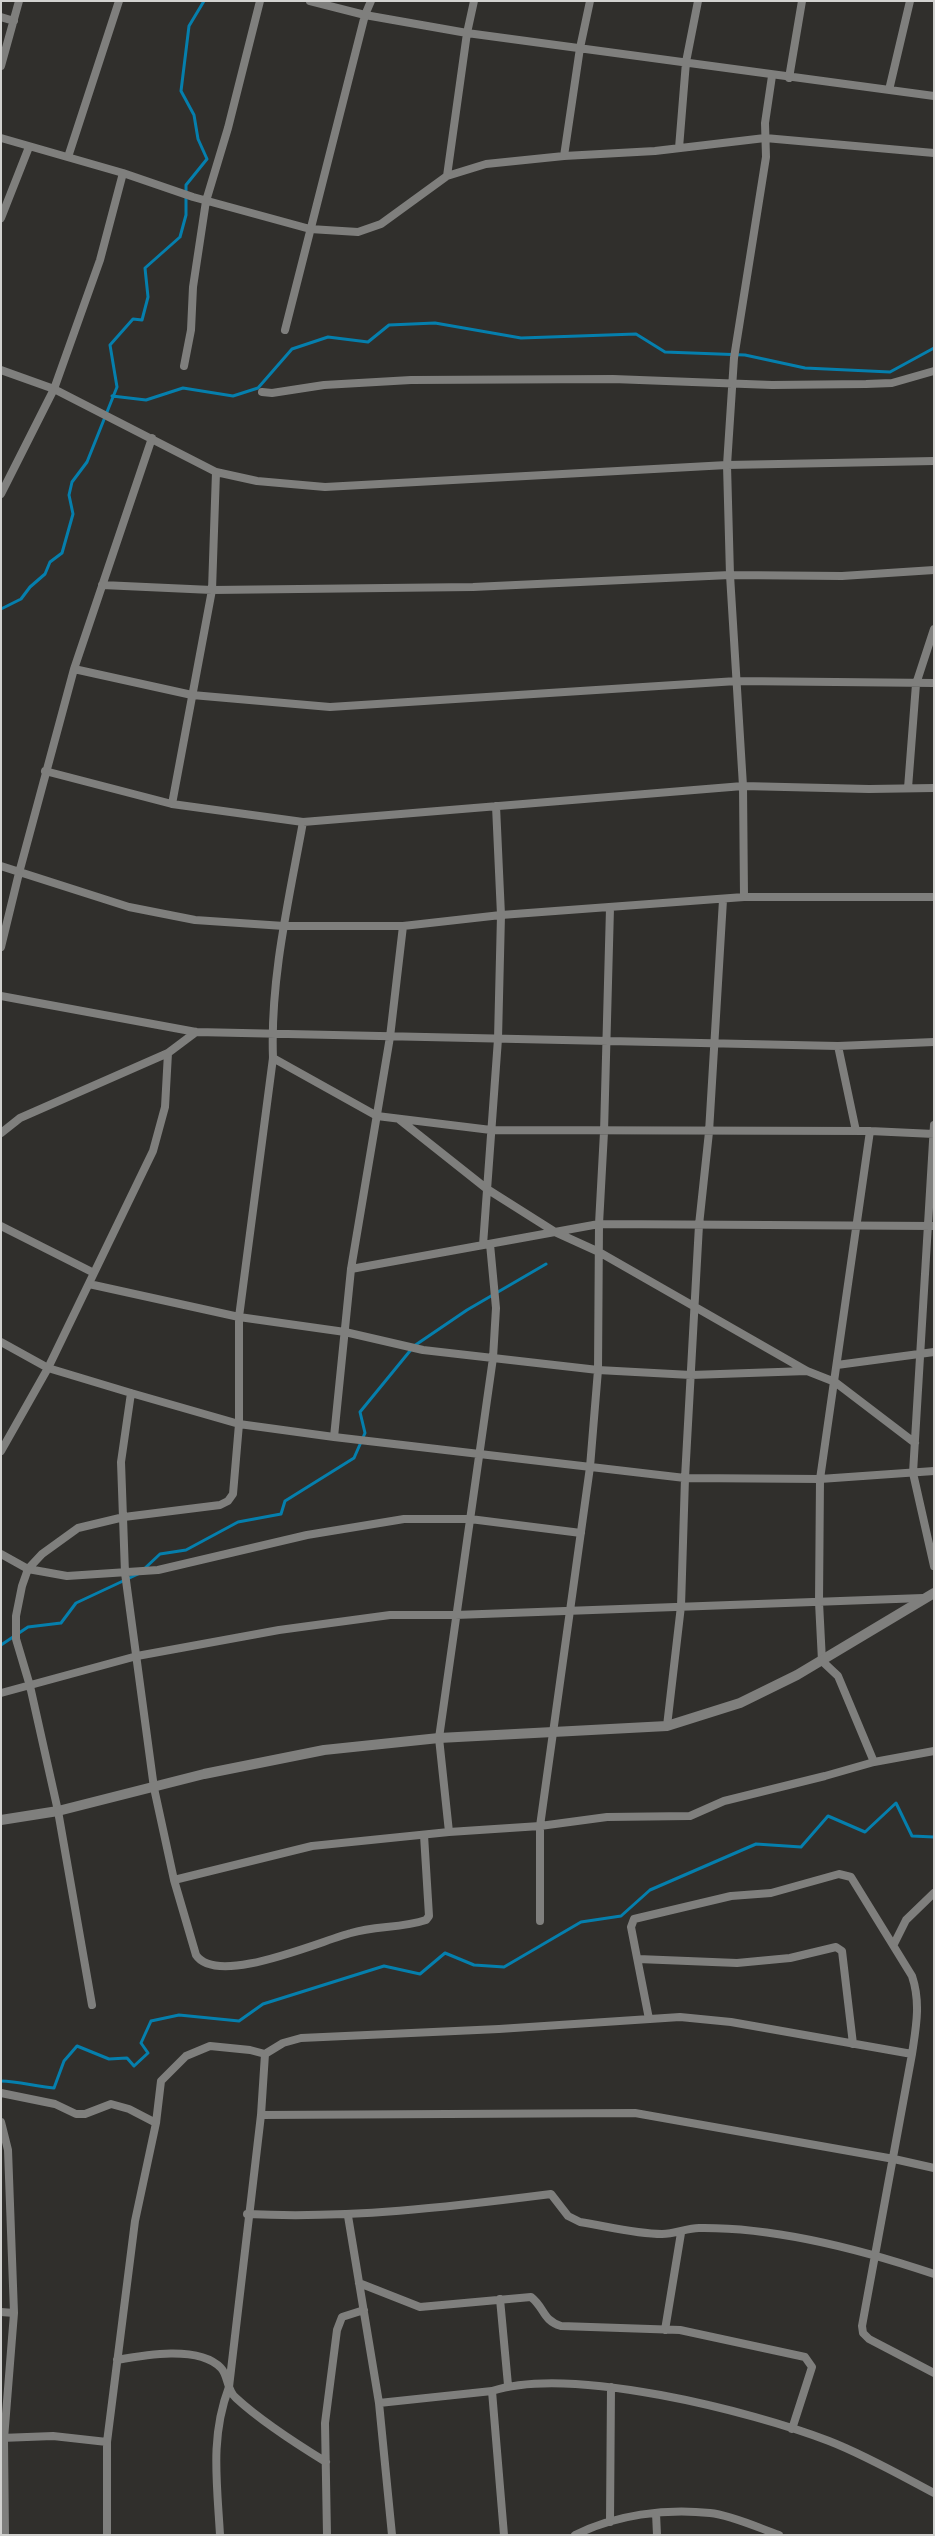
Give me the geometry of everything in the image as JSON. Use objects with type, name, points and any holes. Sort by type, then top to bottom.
[{"type":"street","points":[[1,66],[19,1]]},
{"type":"street","points":[[68,157],[119,1]]},
{"type":"street","points":[[184,366],[191,330],[193,287],[206,201],[228,128],[260,1]]},
{"type":"street","points":[[310,1],[365,15],[467,33],[686,62],[772,76],[934,96]]},
{"type":"street","points":[[285,330],[365,15],[371,1]]},
{"type":"street","points":[[447,176],[467,33],[474,1]]},
{"type":"street","points":[[564,156],[580,48],[590,1]]},
{"type":"street","points":[[679,148],[686,62],[698,1]]},
{"type":"street","points":[[789,78],[802,1]]},
{"type":"street","points":[[889,90],[910,1]]},
{"type":"street","points":[[1,16],[14,20]]},
{"type":"street","points":[[744,897],[743,786],[730,575],[727,464],[734,358],[766,157],[765,138],[772,76]]},
{"type":"street","points":[[1,138],[68,157],[192,197],[310,229],[358,232],[381,224],[447,176],[486,164],[564,156],[679,148],[765,138],[934,153]]},
{"type":"street","points":[[1,218],[29,147]]},
{"type":"street","points":[[1,494],[54,389],[100,260],[123,174]]},
{"type":"street","points":[[1,370],[54,389],[114,418],[216,472],[256,481],[325,487],[727,464],[934,461]]},
{"type":"street","points":[[262,392],[272,393],[324,385],[411,380],[613,378],[732,383],[883,383],[934,372]]},
{"type":"street","points":[[1,947],[74,670],[152,438]]},
{"type":"street","points":[[172,804],[212,590],[216,472]]},
{"type":"street","points":[[102,586],[212,590],[473,588],[730,575],[842,576],[934,570]]},
{"type":"street","points":[[908,788],[916,684],[934,629]]},
{"type":"street","points":[[74,670],[192,695],[330,707],[737,681],[934,683]]},
{"type":"street","points":[[46,771],[172,804],[303,822],[743,786],[934,788]]},
{"type":"street","points":[[449,1832],[439,1738],[455,1616],[494,1358],[496,1308],[486,1245],[487,1189],[498,1039],[501,915],[496,806]]},
{"type":"street","points":[[92,2005],[58,1811],[30,1686],[16,1639],[15,1626],[22,1586],[28,1569],[61,1538],[78,1528],[124,1517],[220,1505],[228,1501],[233,1494],[239,1424],[239,1317],[273,1058],[272,1033],[284,926],[303,822]]},
{"type":"street","points":[[1,866],[129,907],[195,920],[284,926],[403,926],[501,915],[744,897],[934,897]]},
{"type":"street","points":[[667,1726],[681,1606],[685,1478],[699,1225],[715,1041],[723,900]]},
{"type":"street","points":[[540,1921],[540,1826],[590,1468],[598,1370],[599,1224],[604,1132],[610,908]]},
{"type":"street","points":[[334,1437],[351,1269],[390,1037],[403,926]]},
{"type":"street","points":[[1,996],[196,1032],[607,1041],[715,1041],[838,1046],[934,1042]]},
{"type":"street","points":[[1,1133],[20,1118],[168,1053],[196,1032]]},
{"type":"street","points":[[838,1046],[856,1131]]},
{"type":"street","points":[[1,1451],[48,1368],[153,1151],[164,1106],[168,1053]]},
{"type":"street","points":[[273,1058],[377,1116],[491,1130],[604,1132],[870,1131],[934,1134]]},
{"type":"street","points":[[398,1119],[487,1189],[555,1232],[599,1252],[807,1371],[835,1382],[915,1442]]},
{"type":"street","points":[[934,1125],[931,1226],[920,1354],[913,1473],[934,1566]]},
{"type":"street","points":[[870,1131],[858,1227],[820,1478],[819,1602],[822,1661],[838,1676],[874,1762]]},
{"type":"street","points":[[351,1269],[599,1224],[931,1226]]},
{"type":"street","points":[[1,1226],[94,1273]]},
{"type":"street","points":[[89,1284],[239,1317],[345,1332],[422,1350],[598,1370],[691,1375],[807,1371]]},
{"type":"street","points":[[1,1342],[48,1368],[239,1424],[480,1456],[685,1478],[820,1478],[934,1471]]},
{"type":"street","points":[[837,1365],[934,1352]]},
{"type":"street","points":[[131,1393],[122,1451],[125,1573],[154,1788],[174,1880],[196,1955],[201,1962],[212,1966],[256,1964],[352,1933],[426,1920],[430,1916],[424,1835]]},
{"type":"street","points":[[1,1554],[28,1569],[67,1576],[158,1570],[379,1521],[425,1518],[470,1519],[581,1533]]},
{"type":"street","points":[[1,1693],[137,1656],[279,1630],[390,1615],[455,1616],[929,1596]]},
{"type":"street","points":[[1,1820],[58,1811],[268,1760],[324,1750],[439,1738],[552,1734],[667,1726],[740,1703],[822,1661],[929,1596]]},
{"type":"street","points":[[174,1880],[312,1846],[449,1832],[540,1826],[607,1817],[690,1816],[724,1801],[874,1762],[934,1751]]},
{"type":"street","points":[[649,2019],[632,1927],[634,1919],[731,1896],[770,1893],[839,1874],[851,1877],[894,1944],[912,1976],[918,1993],[918,2012],[912,2054],[862,2326],[863,2333],[869,2339],[934,2373]]},
{"type":"street","points":[[894,1944],[906,1920],[934,1893]]},
{"type":"street","points":[[638,1959],[737,1963],[790,1958],[836,1946],[842,1952],[853,2044]]},
{"type":"street","points":[[107,2535],[107,2442],[135,2221],[156,2124],[161,2081],[186,2056],[210,2046],[250,2050],[265,2054],[283,2043],[301,2038],[499,2029],[680,2017],[731,2022],[912,2054]]},
{"type":"street","points":[[220,2535],[216,2452],[220,2412],[229,2387],[247,2214],[261,2114],[265,2054]]},
{"type":"street","points":[[1,2094],[55,2104],[76,2114],[85,2114],[111,2104],[128,2109],[156,2124]]},
{"type":"street","points":[[261,2114],[634,2113],[894,2159],[934,2168]]},
{"type":"street","points":[[1,2122],[8,2150],[14,2313],[3,2438],[5,2535]]},
{"type":"street","points":[[247,2214],[348,2216],[432,2209],[551,2194],[568,2216],[580,2222],[661,2234],[681,2233],[698,2228],[776,2234],[876,2255],[934,2274]]},
{"type":"street","points":[[348,2216],[380,2403],[392,2535]]},
{"type":"street","points":[[665,2330],[681,2233]]},
{"type":"street","points":[[359,2283],[420,2307],[531,2297],[537,2302],[551,2323],[561,2326],[680,2330],[805,2357],[812,2366],[792,2429]]},
{"type":"street","points":[[500,2299],[508,2386]]},
{"type":"street","points":[[327,2535],[326,2423],[337,2330],[342,2318],[364,2310]]},
{"type":"street","points":[[1,2312],[14,2313]]},
{"type":"street","points":[[117,2360],[151,2354],[180,2353],[205,2359],[221,2368],[234,2397],[298,2445],[326,2462]]},
{"type":"street","points":[[380,2403],[492,2391],[508,2386],[557,2384],[611,2387],[720,2408],[830,2441],[934,2494]]},
{"type":"street","points":[[610,2522],[611,2387]]},
{"type":"street","points":[[492,2391],[504,2535]]},
{"type":"street","points":[[3,2438],[53,2436],[107,2442]]},
{"type":"street","points":[[656,2513],[657,2535]]},
{"type":"street","points":[[575,2535],[610,2522],[656,2513],[711,2513],[779,2535]]},
{"type":"waterway","points":[[1,609],[21,599],[30,587],[45,574],[50,562],[62,553],[73,514],[69,495],[72,482],[87,462],[117,387],[110,345],[133,319],[142,320],[148,297],[145,268],[180,237],[186,215],[186,185],[207,159],[198,139],[194,115],[181,91],[189,26],[204,1]]},
{"type":"waterway","points":[[112,396],[146,400],[183,388],[233,396],[258,388],[292,349],[328,337],[368,342],[389,325],[435,323],[521,338],[636,334],[665,352],[745,355],[805,368],[890,372],[934,348]]},
{"type":"waterway","points":[[143,1570],[160,1554],[186,1550],[238,1522],[281,1514],[285,1501],[354,1458],[365,1433],[360,1412],[414,1346],[467,1310],[546,1264]]},
{"type":"waterway","points":[[1,1645],[28,1627],[61,1623],[76,1603],[138,1574]]},
{"type":"waterway","points":[[1,2081],[54,2088],[64,2061],[77,2046],[109,2059],[127,2058],[134,2066],[148,2053],[141,2043],[151,2021],[179,2015],[239,2021],[263,2004],[384,1966],[420,1974],[445,1953],[474,1965],[504,1967],[581,1922],[621,1916],[650,1890],[756,1844],[801,1847],[828,1816],[865,1832],[896,1803],[912,1836],[934,1837]]}]
